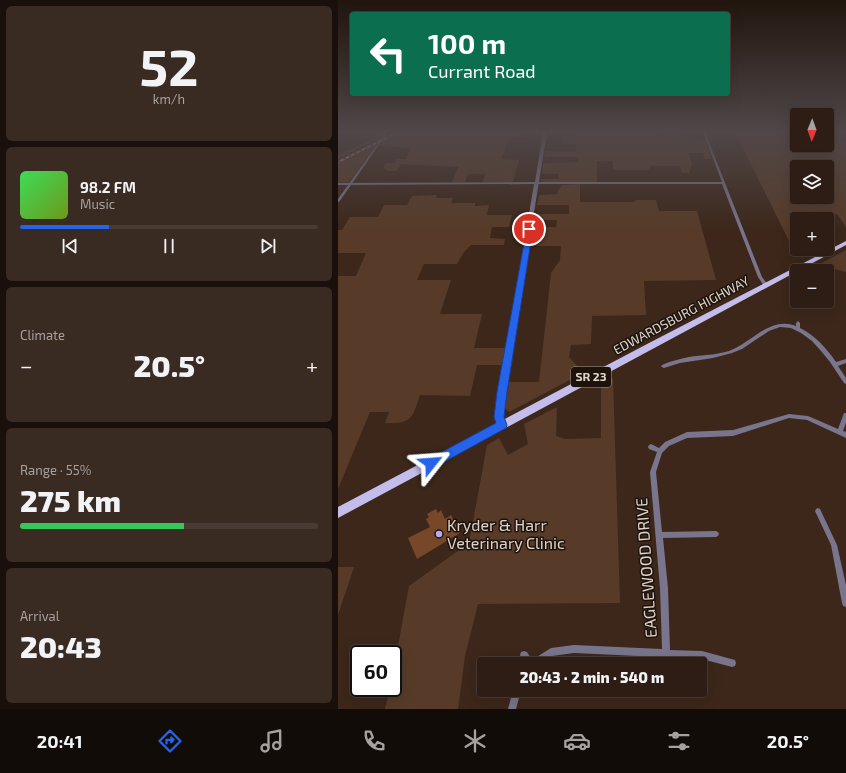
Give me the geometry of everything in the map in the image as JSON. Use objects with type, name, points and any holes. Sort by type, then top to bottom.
[{"type":"main road","name":"EDWARDSBURG HIGHWAY","points":[[338,513],[846,243]]},
{"type":"street","points":[[338,201],[363,165]]},
{"type":"street","points":[[502,425],[499,417],[502,392],[540,165]]},
{"type":"street","points":[[717,165],[760,277],[766,285]]},
{"type":"street","points":[[338,184],[724,183]]},
{"type":"street","points":[[798,322],[798,329]]},
{"type":"street","points":[[664,366],[684,359],[728,352],[739,348],[773,328],[780,326],[798,329],[813,338],[846,382]]},
{"type":"street","points":[[834,365],[846,361]]},
{"type":"street","points":[[840,432],[846,415]]},
{"type":"street","points":[[651,446],[660,451],[667,444],[687,435],[733,433],[789,416],[808,418],[846,435]]},
{"type":"street","name":"EAGLEWOOD DRIVE","points":[[543,657],[551,652],[560,650],[666,652],[664,588],[654,472],[660,451]]},
{"type":"street","points":[[818,511],[834,545],[846,603]]},
{"type":"street","points":[[659,535],[716,534]]},
{"type":"street","points":[[666,652],[702,655],[732,663]]},
{"type":"street","points":[[512,709],[515,697]]},
{"type":"shaded area","points":[[338,165],[361,165],[349,182],[338,183]]},
{"type":"shaded area","points":[[385,165],[400,165],[397,171],[389,171],[383,168]]},
{"type":"shaded area","points":[[422,165],[518,165],[513,182],[483,182],[485,174],[468,174],[465,182],[452,182],[458,167]]},
{"type":"shaded area","points":[[543,165],[597,165],[597,182],[542,182],[541,179],[558,179],[559,174],[542,174]]},
{"type":"shaded area","points":[[613,165],[692,165],[689,173],[682,173],[680,166],[650,166],[649,170],[613,170]]},
{"type":"shaded area","points":[[751,165],[790,165],[790,204],[834,204],[834,165],[846,165],[846,227],[837,214],[834,214],[834,212],[790,212],[789,241]]},
{"type":"shaded area","points":[[580,184],[580,202],[633,202],[637,200],[656,200],[659,211],[697,211],[716,280],[644,281],[646,315],[592,316],[591,344],[571,345],[569,357],[583,373],[509,412],[505,408],[509,382],[539,382],[551,273],[560,260],[561,246],[531,246],[534,227],[556,227],[557,220],[535,220],[535,214],[569,214],[569,205],[537,205],[539,195],[557,194],[563,185]]},
{"type":"shaded area","points":[[437,195],[436,198],[453,198],[451,203],[475,203],[475,206],[489,205],[487,215],[512,215],[509,227],[492,227],[490,238],[505,239],[504,245],[471,245],[464,252],[457,264],[424,264],[417,280],[451,280],[440,314],[482,314],[474,348],[506,348],[504,365],[477,365],[470,396],[420,395],[413,415],[406,421],[385,423],[389,412],[370,412],[338,489],[338,276],[356,276],[366,253],[338,253],[338,230],[342,230],[350,217],[378,217],[384,205],[407,205],[412,196]]},
{"type":"shaded area","points":[[846,250],[846,272],[834,269],[834,264],[820,264]]},
{"type":"shaded area","points":[[613,378],[620,603],[478,604],[465,656],[458,709],[385,709],[388,697],[402,697],[402,645],[398,645],[409,586],[469,543],[487,445],[499,438],[508,455],[528,444],[524,424],[557,407],[556,436],[565,439],[601,438],[601,385]]},
{"type":"shaded area","points":[[338,567],[354,567],[338,615]]},
{"type":"building","name":"Kryder & Harr Veterinary Clinic","points":[[436,509],[438,513],[441,510],[445,519],[451,515],[460,533],[417,559],[408,538],[430,527],[426,519],[429,517],[427,514]]},
{"type":"place","name":"Kryder & Harr Veterinary Clinic","points":[[439,534]]},
{"type":"route","points":[[431,463],[502,425],[499,417],[502,392],[529,229]]}]
